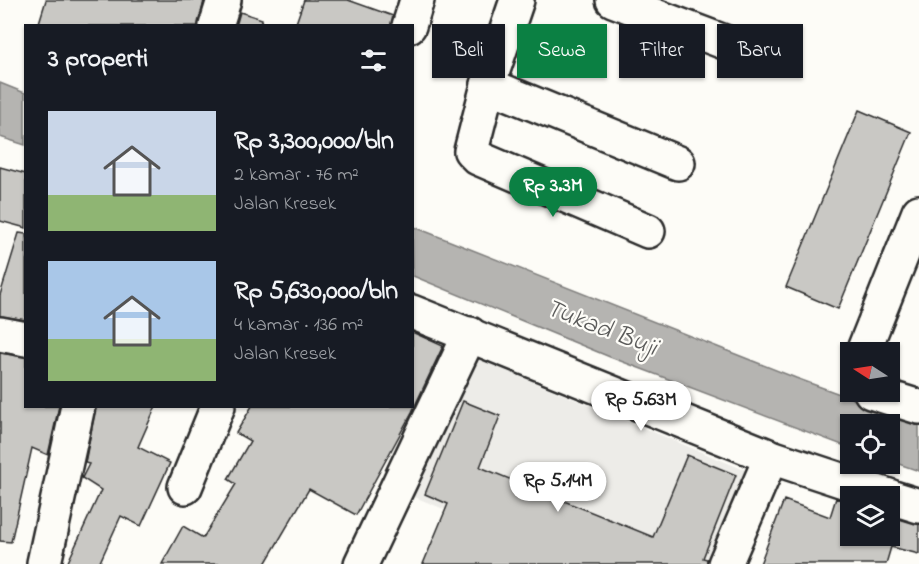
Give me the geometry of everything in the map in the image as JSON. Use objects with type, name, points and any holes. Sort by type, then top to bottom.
[{"type":"street","points":[[217,24],[224,0]]},
{"type":"street","points":[[410,24],[417,0]]},
{"type":"street","points":[[517,0],[488,85],[471,151],[478,158],[648,231]]},
{"type":"street","points":[[613,0],[717,39]]},
{"type":"street","points":[[488,85],[678,163]]},
{"type":"street","points":[[867,342],[919,212]]},
{"type":"street","points":[[414,313],[771,458],[856,486]]},
{"type":"street","points":[[0,334],[24,339]]},
{"type":"street","points":[[361,564],[470,334]]},
{"type":"street","points":[[900,401],[919,407]]},
{"type":"street","points":[[44,563],[78,408]]},
{"type":"street","points":[[185,487],[217,408]]},
{"type":"street","points":[[724,564],[771,458]]},
{"type":"street","points":[[900,500],[919,506]]},
{"type":"shaded area","points":[[468,355],[747,471],[708,564],[576,564],[410,495]]},
{"type":"water","points":[[0,83],[24,93],[24,145],[0,137]]},
{"type":"water","name":"Tukad Buji","points":[[414,227],[840,394],[840,402],[862,402],[894,414],[840,414],[840,444],[610,357],[414,276]]},
{"type":"water","points":[[900,416],[919,423],[919,471],[900,464]]},
{"type":"building","points":[[46,0],[204,1],[198,24],[39,24]]},
{"type":"building","points":[[304,0],[348,0],[393,16],[391,24],[296,24]]},
{"type":"building","points":[[240,12],[262,19],[261,24],[237,24]]},
{"type":"building","points":[[859,110],[911,132],[838,309],[786,287]]},
{"type":"building","points":[[0,167],[24,173],[24,227],[0,221]]},
{"type":"building","points":[[19,233],[24,234],[24,320],[0,316],[0,295]]},
{"type":"building","points":[[414,333],[443,346],[414,408]]},
{"type":"building","points":[[0,353],[24,357],[24,408],[59,408],[48,455],[32,448],[11,542],[0,541]]},
{"type":"building","points":[[463,401],[500,416],[480,467],[653,537],[687,455],[736,475],[703,558],[707,559],[707,564],[423,564],[448,504],[425,494]]},
{"type":"building","points":[[96,408],[155,408],[138,447],[170,463],[141,526],[121,516],[99,564],[67,564],[101,490],[82,478],[89,464],[85,463]]},
{"type":"building","points":[[251,408],[414,408],[356,515],[309,489],[265,564],[162,564],[183,526],[203,538],[236,484],[228,479],[250,441],[236,433]]},
{"type":"building","points":[[836,498],[840,499],[840,546],[900,546],[900,519],[919,524],[919,554],[891,547],[886,564],[760,564],[784,500],[830,517]]}]
